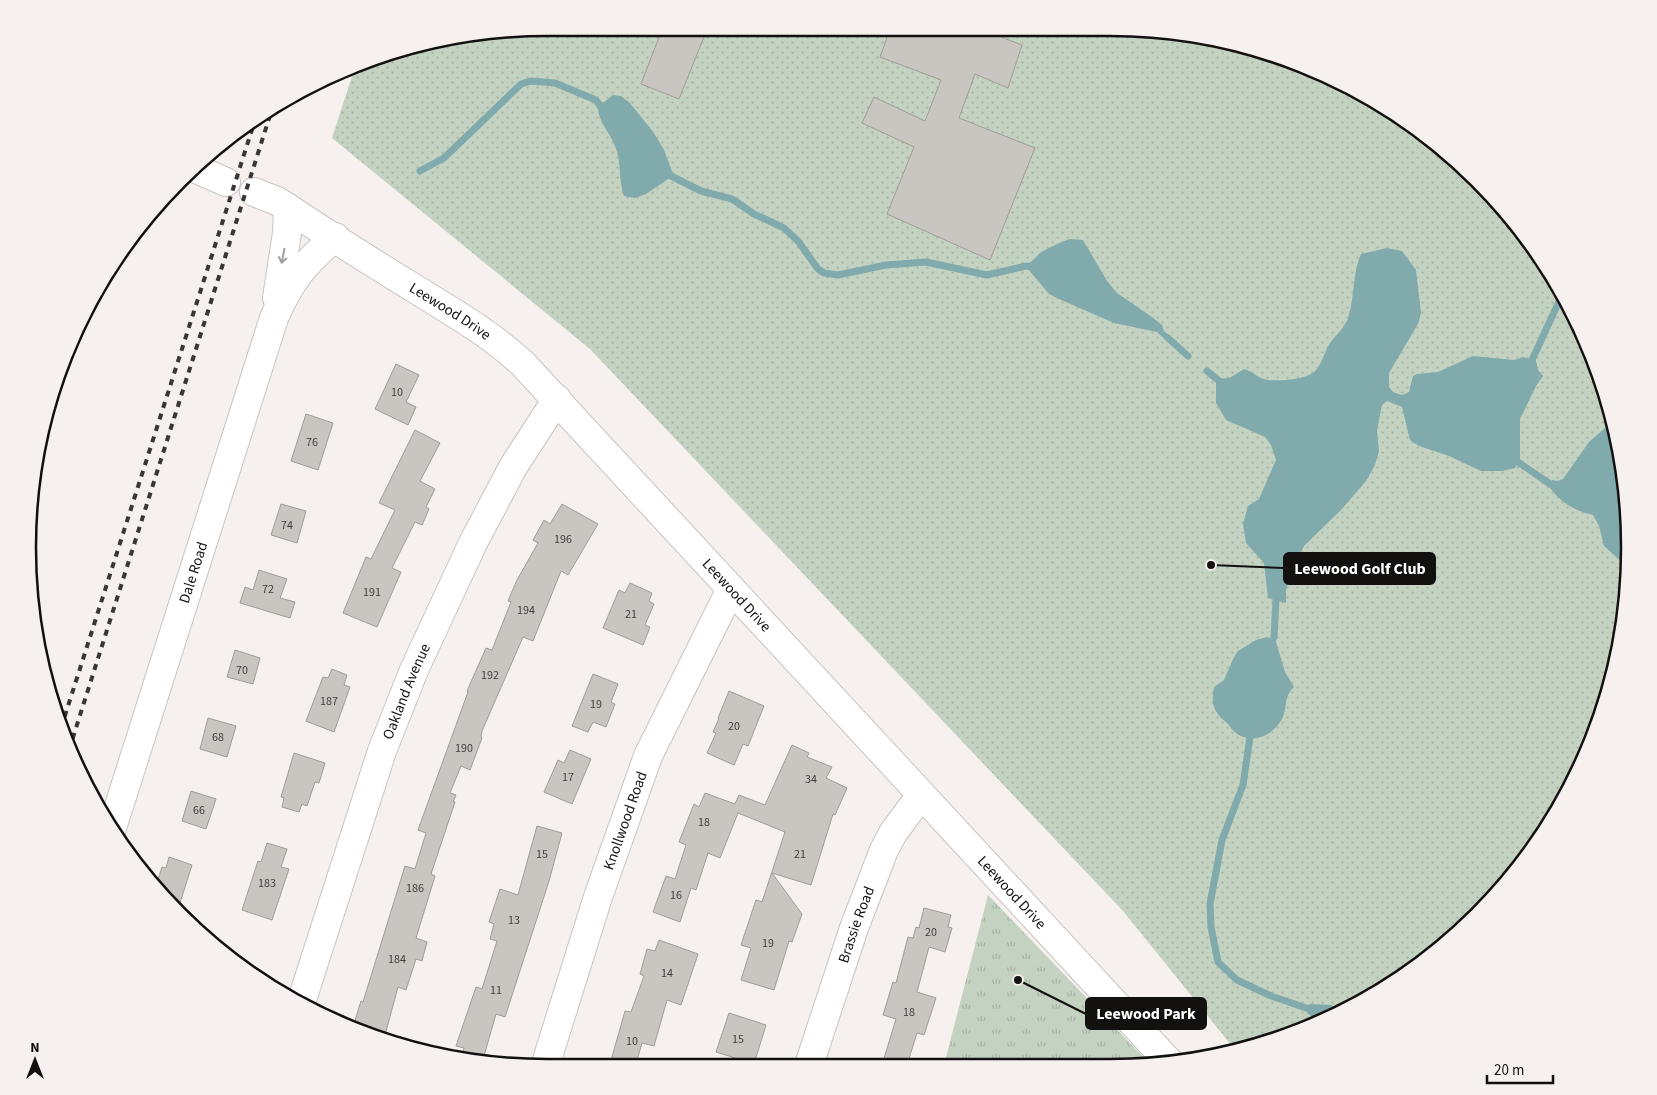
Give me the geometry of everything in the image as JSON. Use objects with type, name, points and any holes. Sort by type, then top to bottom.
[{"type":"street","points":[[201,171],[226,182]]},
{"type":"street","name":"Leewood Drive","points":[[254,192],[277,201],[485,332],[517,358],[1163,1056]]},
{"type":"street","name":"Dale Road","points":[[274,318],[288,208]]},
{"type":"street","name":"Dale Road","points":[[115,820],[274,318],[284,295],[298,271],[335,238]]},
{"type":"street","name":"Oakland Avenue","points":[[303,996],[382,751],[414,670],[473,543],[513,467],[557,399]]},
{"type":"street","name":"Knollwood Road","points":[[547,1059],[598,897],[648,756],[731,589]]},
{"type":"street","name":"Brassie Road","points":[[812,1059],[854,928],[884,850],[893,833],[921,795]]},
{"type":"green space","points":[[514,37],[1143,37],[1209,46],[1242,54],[1274,63],[1336,89],[1394,122],[1421,142],[1447,163],[1494,210],[1535,263],[1552,292],[1568,321],[1594,383],[1611,448],[1616,481],[1620,514],[1620,581],[1611,647],[1603,680],[1594,712],[1568,774],[1535,832],[1494,885],[1447,932],[1421,953],[1394,973],[1336,1006],[1274,1032],[1230,1044],[1123,911],[590,349],[332,138],[352,75],[383,63],[448,46]]},
{"type":"green space","points":[[988,895],[1144,1058],[1110,1059],[946,1059]]},
{"type":"water","points":[[613,95],[621,96],[630,103],[654,133],[664,150],[672,171],[668,179],[646,194],[635,198],[624,196],[617,152],[599,112],[598,107]]},
{"type":"water","points":[[1070,239],[1083,240],[1107,281],[1117,293],[1162,325],[1164,331],[1176,341],[1171,345],[1157,332],[1114,323],[1049,294],[1028,269],[1028,264],[1043,251]]},
{"type":"water","points":[[1387,248],[1402,251],[1416,270],[1421,313],[1418,324],[1389,373],[1389,387],[1393,392],[1402,395],[1409,392],[1413,376],[1438,372],[1473,356],[1514,360],[1523,357],[1536,361],[1538,370],[1543,376],[1520,419],[1520,458],[1515,468],[1502,471],[1481,471],[1449,456],[1419,446],[1410,440],[1402,407],[1387,401],[1382,405],[1377,430],[1379,451],[1375,465],[1366,481],[1342,509],[1304,546],[1286,590],[1286,603],[1268,598],[1264,563],[1246,543],[1243,524],[1248,506],[1259,499],[1276,460],[1271,445],[1265,437],[1226,420],[1216,403],[1216,383],[1220,378],[1230,377],[1244,369],[1268,380],[1294,379],[1307,376],[1316,370],[1330,343],[1347,321],[1352,302],[1356,269],[1361,254]]},
{"type":"water","points":[[1606,427],[1611,448],[1620,514],[1621,561],[1604,546],[1599,526],[1593,515],[1568,505],[1549,487],[1552,480],[1563,479],[1589,442]]},
{"type":"water","points":[[1267,637],[1276,642],[1285,672],[1294,687],[1288,695],[1284,715],[1279,724],[1264,736],[1245,738],[1235,732],[1216,712],[1213,704],[1214,687],[1224,680],[1238,651],[1256,640]]},
{"type":"water","points":[[1309,1004],[1331,1005],[1334,1007],[1312,1017],[1307,1013]]},
{"type":"building","points":[[659,36],[704,36],[679,99],[641,84]]},
{"type":"building","points":[[888,36],[998,36],[1022,45],[1008,88],[975,74],[959,118],[1035,148],[990,260],[887,214],[914,147],[862,123],[874,97],[925,121],[941,80],[880,57]]},
{"type":"building","points":[[396,364],[419,375],[406,402],[416,407],[408,425],[375,409]]},
{"type":"building","points":[[306,414],[333,423],[318,470],[291,461]]},
{"type":"building","points":[[415,430],[440,443],[420,481],[435,489],[426,507],[429,509],[422,525],[415,522],[392,568],[401,572],[377,627],[343,613],[366,557],[371,559],[395,510],[379,503]]},
{"type":"building","points":[[281,504],[306,511],[297,543],[271,535]]},
{"type":"building","points":[[562,504],[598,524],[568,575],[561,571],[533,641],[523,637],[482,731],[482,738],[470,770],[461,766],[450,793],[456,795],[453,802],[455,802],[431,874],[435,876],[416,938],[427,942],[422,961],[416,959],[406,990],[398,987],[386,1033],[383,1032],[355,1021],[361,1001],[363,1002],[405,866],[415,869],[426,833],[418,830],[467,691],[486,648],[492,650],[511,602],[508,601],[517,580],[538,543],[533,540],[544,520],[550,524]]},
{"type":"building","points":[[259,570],[287,579],[280,598],[295,602],[290,618],[240,603],[245,587],[253,590]]},
{"type":"building","points":[[630,583],[652,593],[649,601],[654,604],[645,625],[650,627],[643,645],[603,628],[619,590],[625,593]]},
{"type":"building","points":[[235,650],[260,658],[253,684],[227,677]]},
{"type":"building","points":[[332,669],[347,675],[344,685],[350,687],[334,732],[306,721],[323,677],[328,678]]},
{"type":"building","points":[[593,674],[618,684],[611,702],[615,704],[606,727],[593,722],[588,732],[572,726]]},
{"type":"building","points":[[729,691],[764,706],[748,746],[743,744],[734,765],[707,753],[716,733],[713,732]]},
{"type":"building","points":[[208,718],[236,726],[227,757],[200,749]]},
{"type":"building","points":[[792,745],[809,753],[807,757],[832,767],[826,778],[847,788],[835,815],[833,814],[811,885],[772,873],[802,914],[792,942],[789,941],[774,990],[741,980],[751,948],[741,945],[756,900],[762,902],[785,832],[738,813],[720,858],[708,853],[696,890],[691,888],[680,922],[653,912],[666,876],[675,879],[686,845],[679,842],[694,804],[699,807],[705,793],[735,804],[739,795],[765,805]]},
{"type":"building","points":[[570,750],[591,759],[572,804],[544,792],[558,760],[564,763]]},
{"type":"building","points":[[294,753],[325,763],[319,783],[315,782],[307,806],[302,804],[299,812],[282,807],[284,798],[281,797]]},
{"type":"building","points":[[191,791],[216,799],[206,829],[182,821]]},
{"type":"building","points":[[537,826],[562,833],[549,881],[505,1017],[496,1014],[484,1054],[463,1051],[464,1048],[456,1046],[476,987],[482,989],[497,941],[490,939],[494,924],[489,922],[500,889],[518,895]]},
{"type":"building","points":[[267,843],[287,849],[281,867],[289,869],[272,920],[242,910],[258,861],[261,862]]},
{"type":"building","points":[[169,857],[192,865],[180,903],[158,879],[162,867],[166,868]]},
{"type":"building","points":[[924,908],[951,915],[948,927],[952,928],[945,952],[929,947],[917,992],[936,998],[924,1035],[917,1033],[909,1059],[884,1059],[896,1019],[883,1015],[893,982],[896,983],[908,937],[913,938],[916,927],[919,928]]},
{"type":"building","points":[[659,940],[698,954],[681,1005],[667,1000],[654,1046],[642,1043],[637,1059],[611,1059],[625,1011],[631,1012],[644,976],[640,974],[647,949],[655,951]]},
{"type":"building","points":[[729,1013],[766,1025],[756,1059],[738,1059],[716,1052]]},
{"type":"waterway","points":[[420,171],[444,158],[521,84],[531,81],[555,83],[596,100],[605,113]]},
{"type":"waterway","points":[[661,171],[701,191],[732,199],[754,214],[784,228],[798,241],[818,269],[824,273],[838,275],[886,265],[926,262],[987,275],[1026,266],[1035,267]]},
{"type":"waterway","points":[[1532,360],[1558,303]]},
{"type":"waterway","points":[[1168,338],[1188,356]]},
{"type":"waterway","points":[[1207,371],[1218,380]]},
{"type":"waterway","points":[[1518,462],[1550,484]]},
{"type":"waterway","points":[[1270,647],[1274,637],[1276,600]]},
{"type":"waterway","points":[[1251,730],[1243,785],[1222,840],[1210,904],[1211,927],[1218,962],[1237,980],[1271,996],[1321,1013]]},
{"type":"railway","points":[[73,738],[269,118]]},
{"type":"railway","points":[[65,716],[252,130]]},
{"type":"place","name":"Leewood Golf Club","points":[[1211,565]]},
{"type":"place","name":"Leewood Park","points":[[1018,980]]}]
